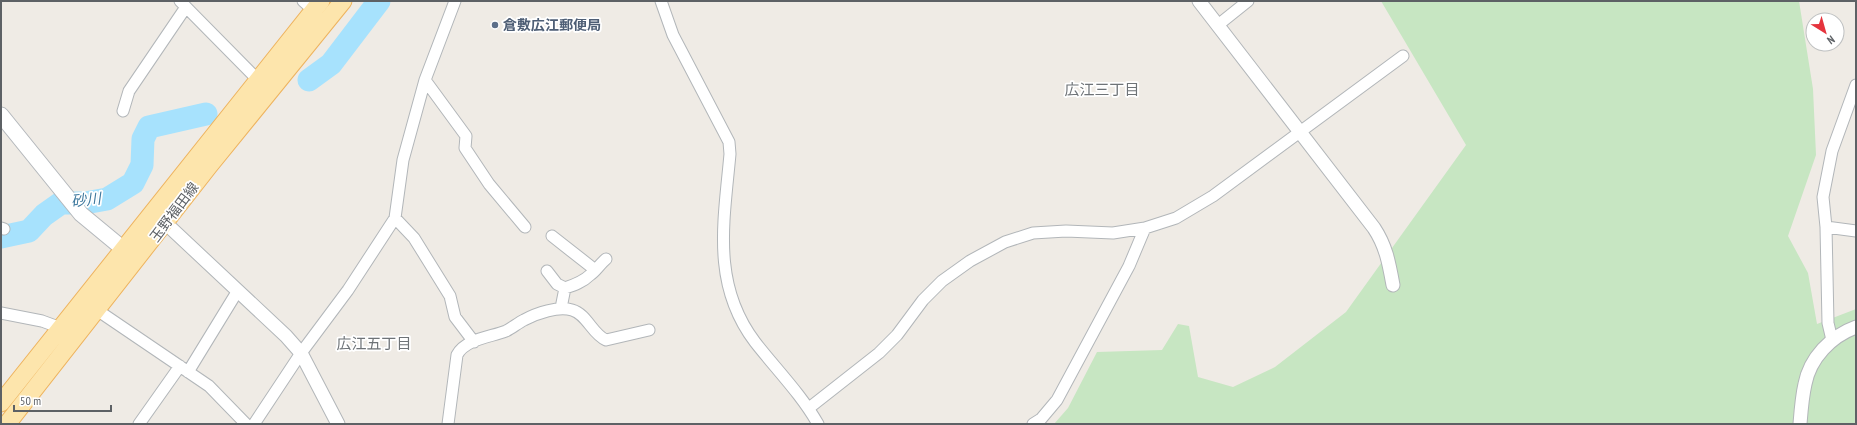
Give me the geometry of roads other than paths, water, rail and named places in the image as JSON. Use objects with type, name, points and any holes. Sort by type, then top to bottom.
[{"type":"main road","name":"玉野福田線","points":[[1,403],[124,249],[159,218],[209,166],[343,1]]},
{"type":"main road","name":"玉野福田線","points":[[8,424],[96,310],[137,260],[159,218],[313,4]]},
{"type":"main road","points":[[1,115],[72,203],[97,228],[137,260]]},
{"type":"street","points":[[254,424],[301,353],[348,290],[395,218],[403,160],[425,80],[455,1]]},
{"type":"street","points":[[660,1],[673,35],[728,142],[730,154],[723,242],[725,272],[739,316],[754,341],[809,408],[818,424]]},
{"type":"street","points":[[1199,1],[1383,242],[1388,258],[1393,285]]},
{"type":"street","points":[[1218,25],[1248,1]]},
{"type":"street","points":[[123,111],[129,90],[183,4],[258,80]]},
{"type":"street","points":[[809,408],[879,352],[897,334],[923,300],[937,285],[970,261],[1005,242],[1033,233],[1066,231],[1113,233],[1145,228],[1176,218],[1213,196],[1403,56]]},
{"type":"street","points":[[425,80],[466,136],[465,148],[489,184],[525,227]]},
{"type":"street","points":[[1832,340],[1828,323],[1826,227],[1823,197],[1832,151],[1856,86]]},
{"type":"street","points":[[159,218],[286,336],[301,353],[338,424]]},
{"type":"street","points":[[395,218],[414,238],[450,296],[455,317],[474,342]]},
{"type":"street","points":[[1826,227],[1856,231]]},
{"type":"street","points":[[1033,424],[1041,419],[1057,400],[1129,266],[1145,228]]},
{"type":"street","points":[[552,236],[594,269]]},
{"type":"street","points":[[547,271],[557,284],[565,288],[580,282],[592,274],[594,269],[606,260]]},
{"type":"street","points":[[561,308],[565,288]]},
{"type":"street","points":[[139,424],[184,369],[238,292]]},
{"type":"street","points":[[448,424],[457,355],[460,350],[474,342],[507,331],[526,319],[561,308],[574,310],[580,313],[600,337],[606,340],[649,330]]},
{"type":"street","points":[[96,310],[209,386],[246,424]]},
{"type":"street","points":[[1,314],[42,321],[61,328]]},
{"type":"street","points":[[1800,424],[1804,384],[1809,370],[1816,358],[1832,340],[1856,327]]},
{"type":"waterway","name":"砂川","points":[[309,80],[331,64],[379,1]]},
{"type":"waterway","name":"砂川","points":[[1,237],[29,231],[44,215],[61,203],[85,203],[107,199],[133,183],[142,165],[143,139],[149,127],[206,114]]},
{"type":"place","name":"倉敷広江郵便局","points":[[495,25]]},
{"type":"district","name":"広江三丁目","points":[[1102,90]]},
{"type":"district","name":"広江五丁目","points":[[374,344]]}]
